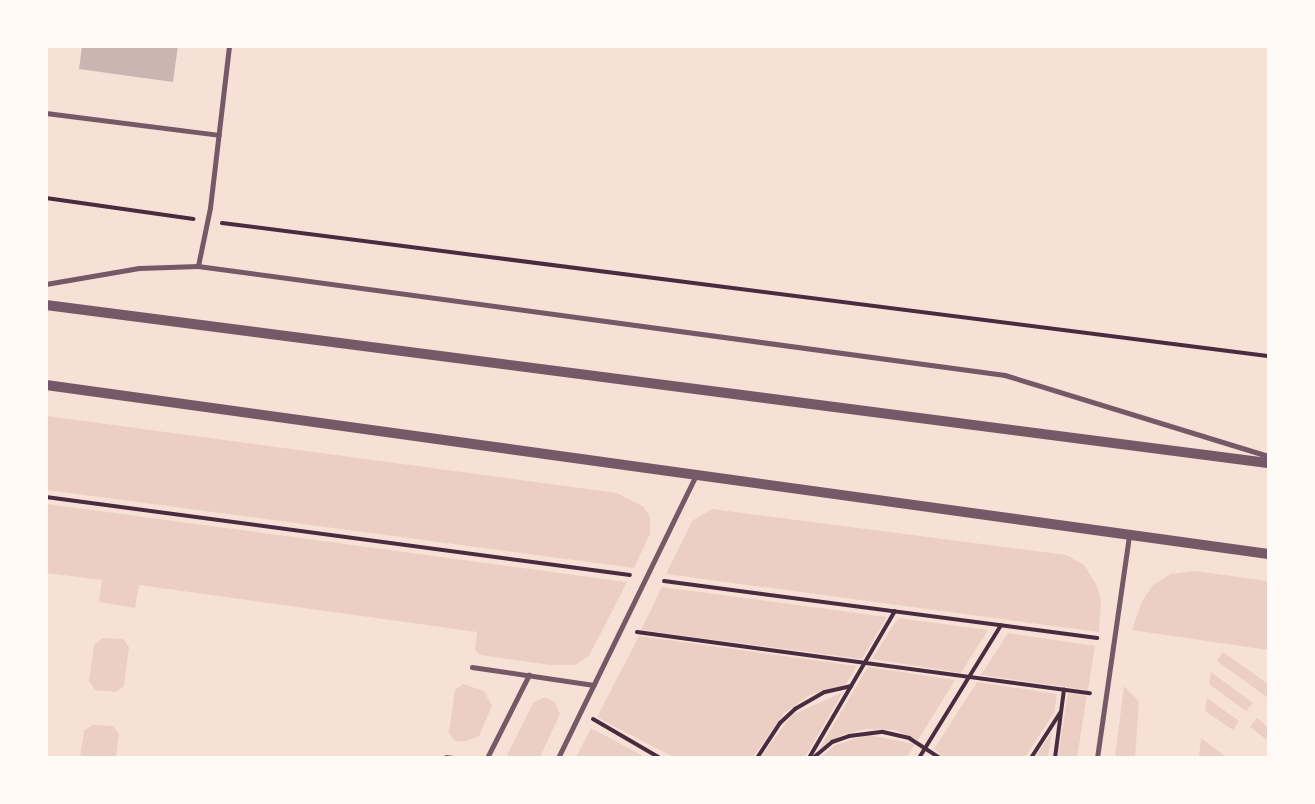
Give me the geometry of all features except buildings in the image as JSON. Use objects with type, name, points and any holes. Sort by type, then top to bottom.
[{"type":"street","points":[[46,305],[1269,463]]},
{"type":"street","points":[[46,385],[1269,554]]},
{"type":"lane","points":[[198,266],[207,221],[229,46]]},
{"type":"lane","points":[[46,113],[219,135]]},
{"type":"lane","points":[[46,284],[139,268],[198,266],[1005,375],[1269,456]]},
{"type":"lane","points":[[558,758],[696,475]]},
{"type":"lane","points":[[1097,758],[1129,535]]},
{"type":"lane","points":[[472,667],[594,685]]},
{"type":"lane","points":[[487,758],[529,675]]},
{"type":"lane","points":[[447,757],[453,758]]},
{"type":"path","points":[[46,198],[207,221],[1269,356]]},
{"type":"path","points":[[46,497],[630,575]]},
{"type":"path","points":[[664,580],[1097,638]]},
{"type":"path","points":[[811,758],[896,611]]},
{"type":"path","points":[[919,758],[1001,625]]},
{"type":"path","points":[[621,630],[1106,695]]},
{"type":"path","points":[[757,758],[780,723],[795,709],[825,692],[851,686]]},
{"type":"path","points":[[1055,758],[1064,690]]},
{"type":"path","points":[[1031,758],[1061,711]]},
{"type":"path","points":[[580,712],[660,758]]},
{"type":"path","points":[[811,758],[832,742],[866,733],[898,734],[926,747],[940,758]]},
{"type":"shaded area","points":[[47,416],[617,493],[644,507],[650,517],[650,534],[634,568],[47,490]]},
{"type":"shaded area","points":[[47,504],[627,582],[589,656],[575,665],[550,665],[480,655],[475,650],[477,632],[139,585],[135,608],[99,602],[102,580],[47,573]]},
{"type":"shaded area","points":[[712,509],[1066,555],[1084,565],[1097,586],[1101,601],[1099,632],[666,574],[692,521]]},
{"type":"shaded area","points":[[1194,571],[1268,581],[1268,650],[1132,630],[1142,601],[1153,585],[1171,574]]},
{"type":"shaded area","points":[[662,587],[887,617],[862,659],[641,630]]},
{"type":"shaded area","points":[[898,618],[988,630],[961,673],[872,659]]},
{"type":"shaded area","points":[[1008,633],[1095,646],[1088,690],[981,675]]},
{"type":"shaded area","points":[[639,636],[857,666],[846,684],[810,695],[784,713],[753,757],[673,757],[597,717]]},
{"type":"shaded area","points":[[103,638],[123,639],[129,647],[124,686],[116,692],[95,690],[89,681],[94,645]]},
{"type":"shaded area","points":[[1223,652],[1268,684],[1268,698],[1217,661]]},
{"type":"shaded area","points":[[868,667],[955,680],[918,740],[895,730],[866,729],[842,735],[819,749]]},
{"type":"shaded area","points":[[1211,672],[1253,703],[1246,711],[1209,684]]},
{"type":"shaded area","points":[[977,682],[1057,694],[1054,713],[1025,757],[943,757],[934,749]]},
{"type":"shaded area","points":[[463,684],[484,691],[492,706],[479,736],[463,742],[455,741],[449,733],[455,690]]},
{"type":"shaded area","points":[[1124,686],[1139,702],[1135,757],[1115,757]]},
{"type":"shaded area","points":[[843,692],[805,757],[760,758],[792,715]]},
{"type":"shaded area","points":[[1068,693],[1087,696],[1077,758],[1058,756]]},
{"type":"shaded area","points":[[545,697],[555,702],[560,714],[540,757],[506,757],[533,703]]},
{"type":"shaded area","points":[[1207,698],[1239,721],[1233,730],[1205,711]]},
{"type":"shaded area","points":[[1257,718],[1268,727],[1268,741],[1250,727]]},
{"type":"shaded area","points":[[93,725],[113,726],[119,734],[116,757],[80,757],[84,731]]},
{"type":"shaded area","points":[[591,728],[645,757],[576,757]]},
{"type":"shaded area","points":[[1052,732],[1048,757],[1035,757]]},
{"type":"shaded area","points":[[868,735],[915,744],[907,757],[819,758],[835,745]]},
{"type":"shaded area","points":[[1201,738],[1225,756],[1199,756]]}]
